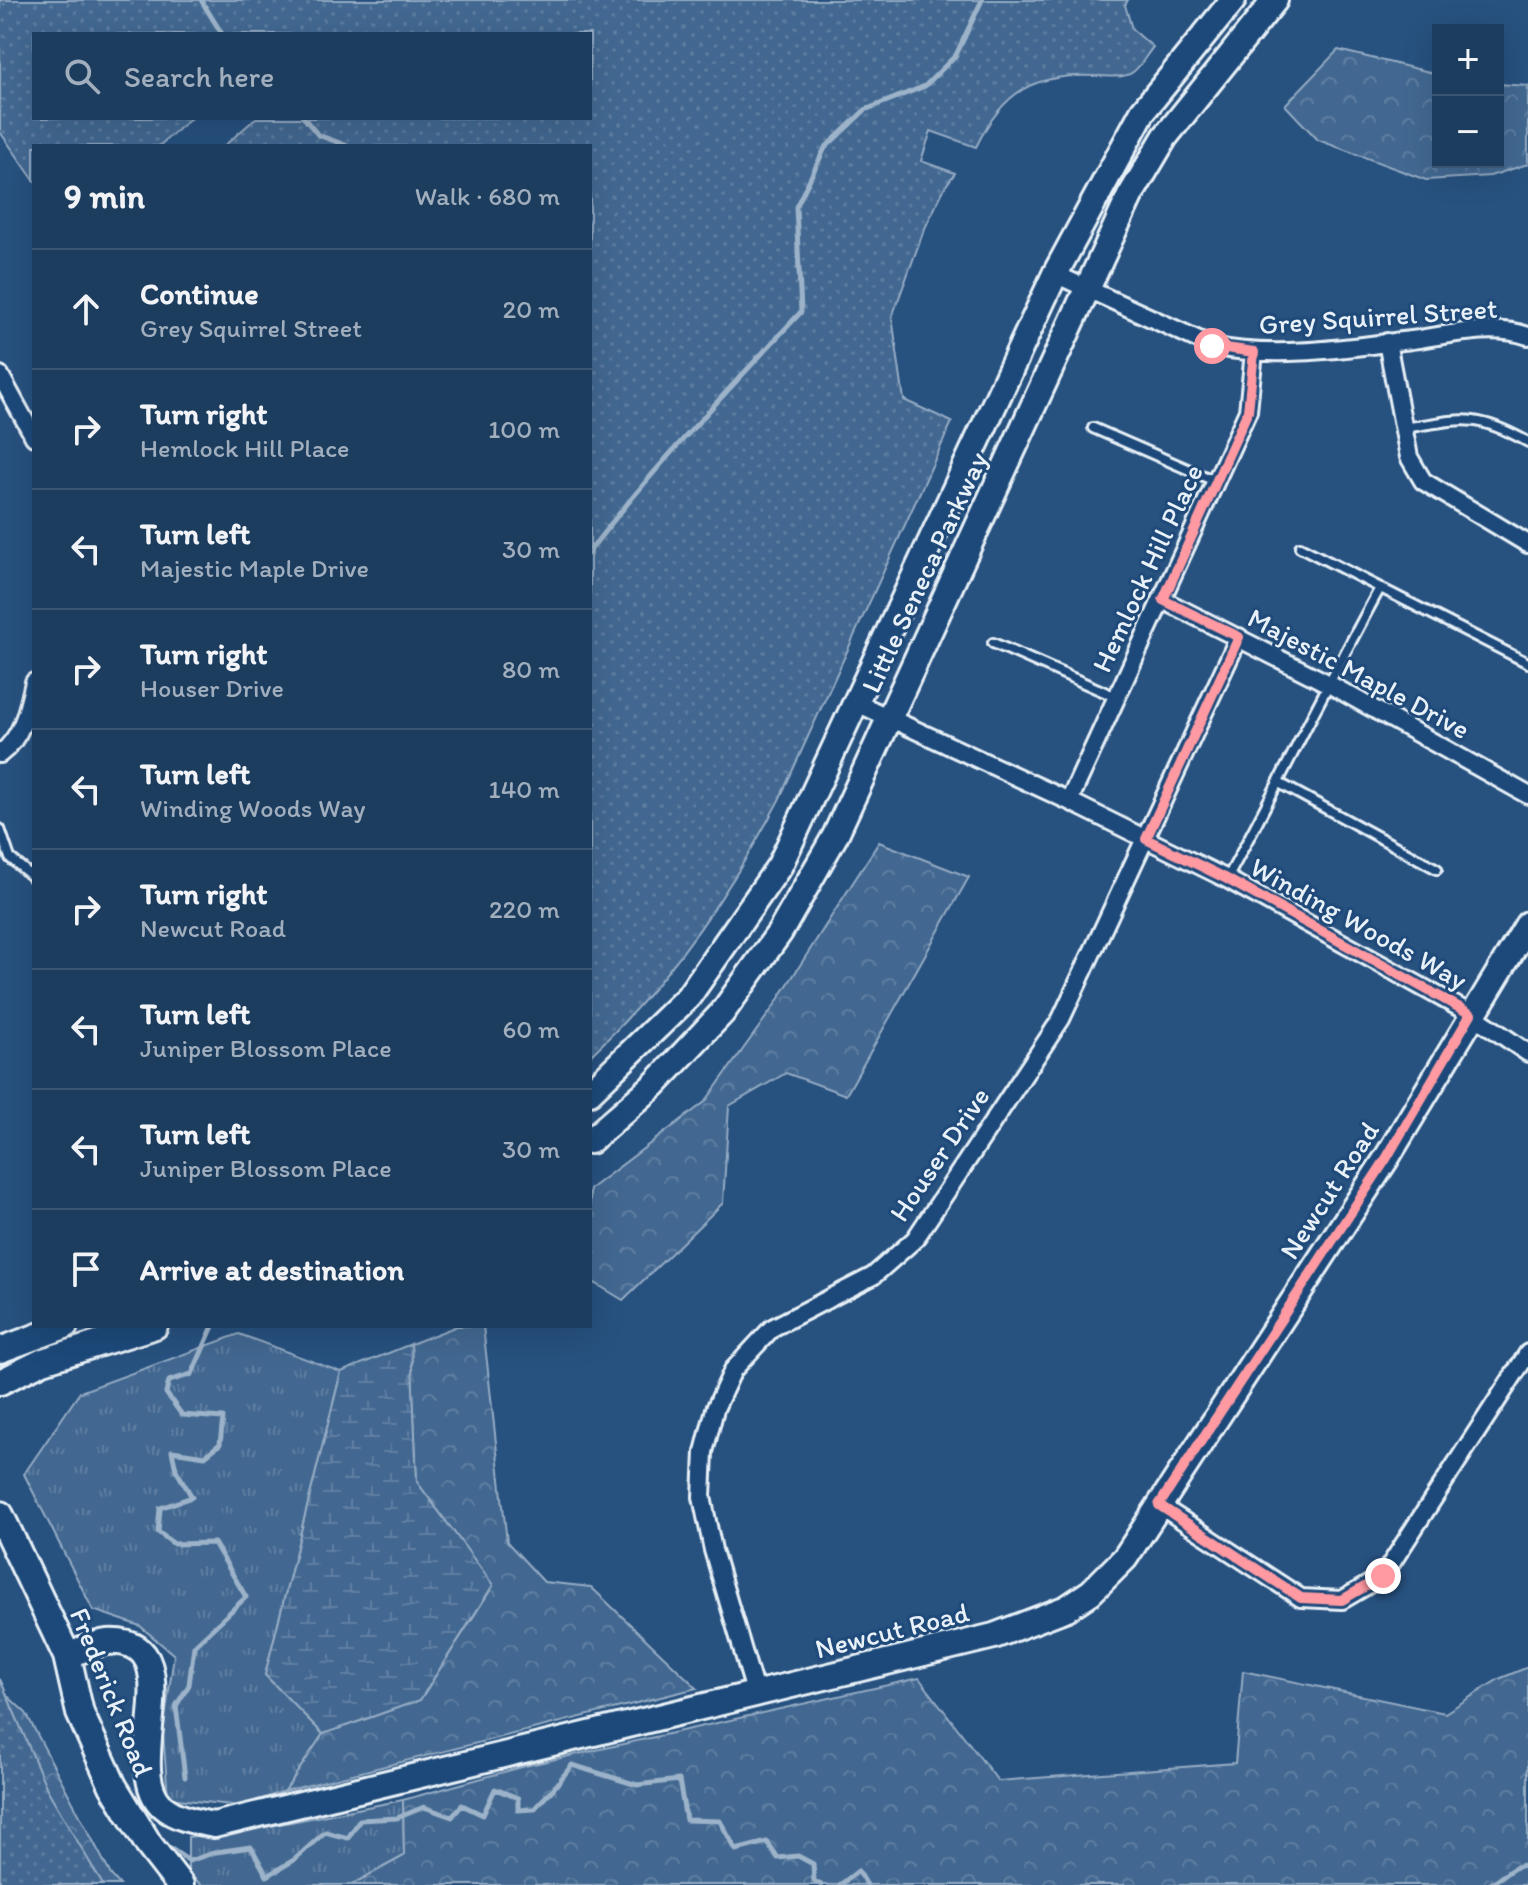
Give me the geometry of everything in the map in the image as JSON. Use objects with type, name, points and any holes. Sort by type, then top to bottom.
[{"type":"main road","name":"Little Seneca Parkway","points":[[592,1090],[688,997],[771,877],[857,703],[929,540],[1055,274],[1143,111],[1233,0]]},
{"type":"main road","name":"Little Seneca Parkway","points":[[592,1139],[654,1085],[722,1013],[780,932],[835,836],[1130,196],[1165,137],[1275,0]]},
{"type":"main road","name":"Newcut Road","points":[[67,1656],[105,1642],[127,1644],[142,1651],[152,1669],[154,1694],[146,1771],[152,1791],[163,1807],[190,1821],[214,1825],[994,1636],[1067,1608],[1091,1592],[1125,1558],[1386,1159],[1528,924]]},
{"type":"main road","points":[[0,1350],[60,1328]]},
{"type":"main road","points":[[0,1382],[43,1361],[149,1328]]},
{"type":"main road","name":"Frederick Road","points":[[0,1515],[67,1656],[80,1713],[113,1786],[149,1845],[180,1885]]},
{"type":"street","name":"Grey Squirrel Street","points":[[1055,274],[1212,346],[1254,352],[1387,342],[1486,330],[1528,336]]},
{"type":"street","points":[[1387,342],[1409,457],[1423,481],[1528,544]]},
{"type":"street","name":"Hemlock Hill Place","points":[[1069,801],[1248,411],[1254,352]]},
{"type":"street","points":[[0,375],[32,433]]},
{"type":"street","name":"Majestic Maple Drive","points":[[1163,600],[1327,683],[1528,795]]},
{"type":"street","name":"Houser Drive","points":[[756,1695],[713,1550],[702,1497],[704,1452],[715,1409],[733,1370],[772,1328],[873,1276],[915,1239],[1061,1019],[1239,637]]},
{"type":"street","points":[[0,754],[9,747],[26,718],[32,691]]},
{"type":"street","name":"Winding Woods Way","points":[[857,703],[1069,801],[1227,879],[1471,1014],[1528,1053]]},
{"type":"street","points":[[1159,1505],[1301,1598],[1342,1600],[1383,1576],[1528,1353]]},
{"type":"lane","points":[[1403,428],[1462,419],[1481,421],[1498,425],[1528,442]]},
{"type":"lane","points":[[1093,428],[1215,481]]},
{"type":"lane","points":[[1300,547],[1528,663]]},
{"type":"lane","points":[[1227,879],[1279,783],[1327,683],[1380,588]]},
{"type":"lane","points":[[993,643],[1116,697]]},
{"type":"lane","points":[[1279,783],[1437,869]]},
{"type":"lane","points":[[0,829],[10,858],[32,876]]},
{"type":"green space","points":[[0,0],[1128,0],[1125,5],[1132,29],[1153,47],[1129,74],[1055,78],[1023,89],[997,112],[976,147],[931,131],[921,161],[955,173],[924,230],[892,317],[904,400],[952,422],[779,800],[760,835],[695,936],[646,998],[592,1054],[592,144],[226,144],[254,120],[592,120],[592,32],[32,32],[32,120],[189,120],[161,144],[32,144],[32,177],[0,132]]},
{"type":"green space","points":[[1338,50],[1432,73],[1432,168],[1504,168],[1504,84],[1528,86],[1528,164],[1490,176],[1426,180],[1318,140],[1285,105]]},
{"type":"green space","points":[[879,842],[969,877],[846,1095],[786,1073],[729,1106],[723,1203],[623,1300],[592,1281],[592,1187],[705,1102],[772,1009]]},
{"type":"green space","points":[[452,1328],[483,1328],[507,1542],[544,1582],[591,1587],[697,1688],[285,1791],[323,1734],[420,1700],[493,1586],[417,1482],[411,1344]]},
{"type":"green space","points":[[239,1334],[341,1372],[265,1675],[323,1734],[285,1791],[241,1806],[168,1798],[163,1733],[174,1655],[140,1626],[93,1610],[24,1474],[80,1392]]},
{"type":"green space","points":[[411,1344],[417,1482],[493,1585],[420,1700],[323,1734],[265,1675],[341,1372]]},
{"type":"green space","points":[[1528,1667],[1528,1885],[351,1885],[404,1856],[403,1800],[529,1765],[919,1678],[998,1781],[1235,1763],[1243,1671],[1445,1713],[1499,1679]]},
{"type":"green space","points":[[0,1679],[47,1789],[103,1885],[0,1885]]},
{"type":"green space","points":[[0,1689],[26,1713],[111,1875],[120,1885],[0,1885]]},
{"type":"green space","points":[[403,1800],[404,1856],[351,1885],[201,1885],[188,1872],[188,1837],[265,1827]]},
{"type":"waterway","points":[[201,0],[221,32]]},
{"type":"waterway","points":[[592,548],[667,457],[801,312],[796,207],[825,148],[865,110],[925,86],[956,55],[982,0]]},
{"type":"waterway","points":[[306,120],[318,135],[343,144]]},
{"type":"waterway","points":[[185,1777],[176,1706],[189,1685],[194,1646],[246,1597],[214,1543],[174,1544],[158,1532],[160,1508],[192,1497],[176,1470],[172,1451],[205,1456],[220,1444],[223,1418],[182,1415],[166,1393],[169,1381],[192,1374],[212,1328]]},
{"type":"waterway","points":[[170,1848],[189,1861],[216,1852],[251,1847],[267,1876],[294,1860],[325,1832],[348,1838],[360,1820],[397,1818],[424,1807],[452,1817],[462,1805],[483,1815],[495,1789],[518,1798],[518,1810],[534,1809],[572,1765],[637,1785],[679,1780],[686,1820],[720,1821],[736,1850],[767,1842],[778,1858],[798,1856],[813,1864],[814,1881],[821,1885]]},
{"type":"waterway","points":[[1489,1885],[1516,1867],[1528,1864]]},
{"type":"waterway","points":[[840,1885],[858,1871],[867,1885]]},
{"type":"route","points":[[1212,346],[1254,352],[1248,411],[1163,600],[1239,637],[1146,839],[1227,879],[1471,1014],[1386,1159],[1159,1505],[1301,1598],[1342,1600],[1383,1576]]}]
